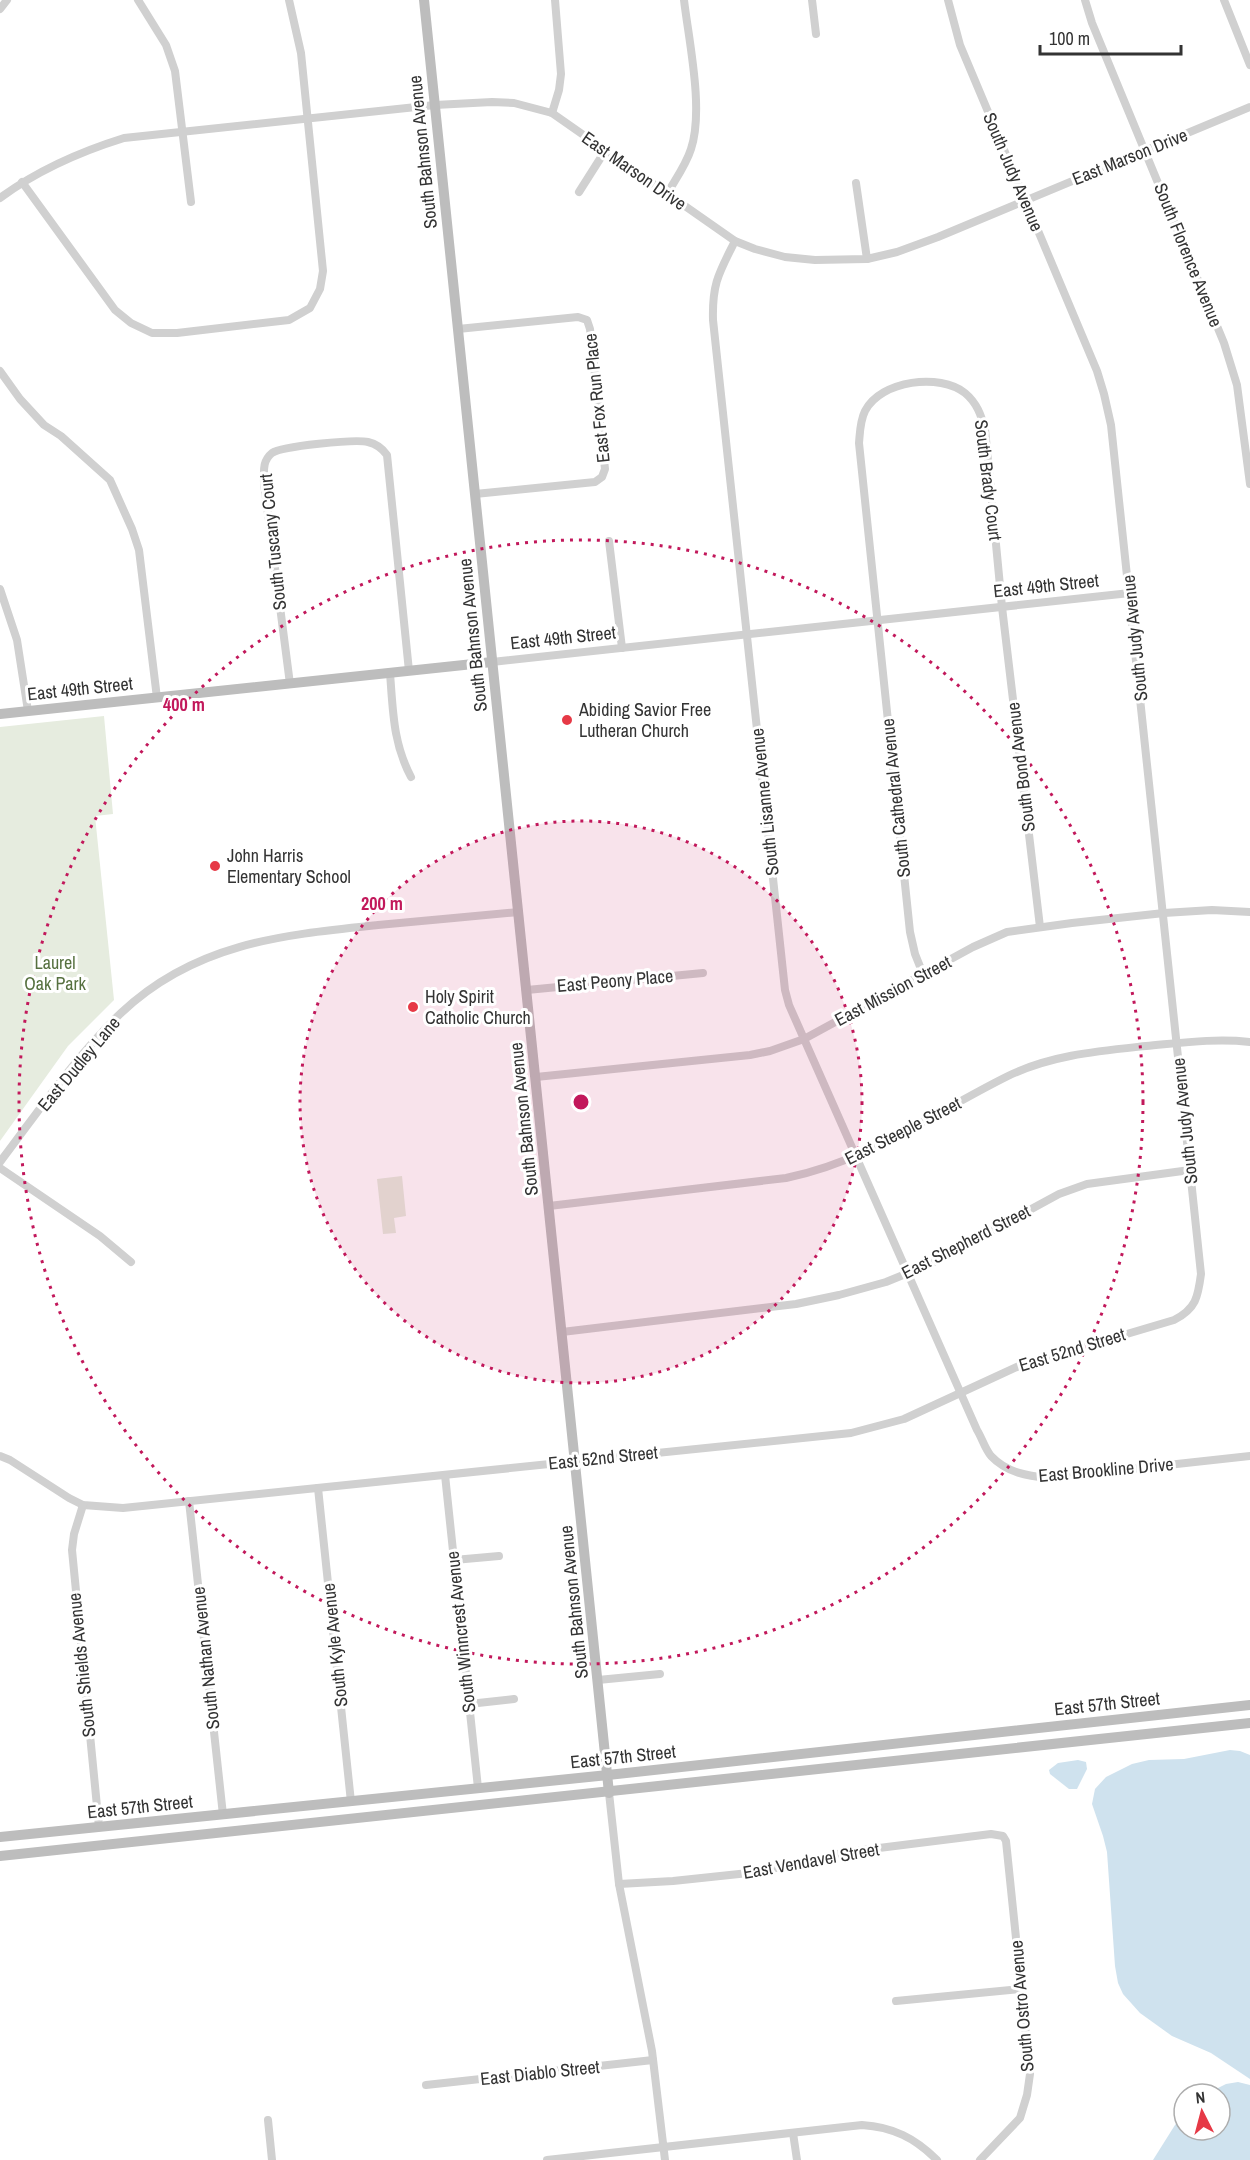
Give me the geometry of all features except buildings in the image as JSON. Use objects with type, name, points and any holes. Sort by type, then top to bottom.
[{"type":"main road","name":"South Bahnson Avenue","points":[[424,0],[609,1793]]},
{"type":"main road","name":"East 49th Street","points":[[0,714],[492,662]]},
{"type":"main road","name":"East 57th Street","points":[[0,1837],[608,1775],[1250,1705]]},
{"type":"main road","name":"East 57th Street","points":[[0,1856],[1250,1723]]},
{"type":"street","points":[[0,9],[7,0]]},
{"type":"street","points":[[138,0],[166,45],[175,71],[191,202]]},
{"type":"street","points":[[22,182],[115,310],[131,323],[152,333],[177,333],[289,320],[310,308],[320,289],[323,271],[301,53],[289,0]]},
{"type":"street","points":[[552,113],[560,90],[561,61],[555,0]]},
{"type":"street","points":[[667,194],[689,156],[696,123],[696,94],[684,0]]},
{"type":"street","points":[[812,0],[816,34]]},
{"type":"street","name":"South Judy Avenue","points":[[948,0],[960,45],[1104,394],[1111,425],[1201,1274],[1195,1304]]},
{"type":"street","name":"South Florence Avenue","points":[[1085,0],[1227,353],[1237,385],[1250,484]]},
{"type":"street","points":[[1224,0],[1250,65]]},
{"type":"street","name":"East Marson Drive","points":[[0,198],[22,182],[87,150],[124,138],[435,105],[514,103],[552,113],[735,241],[785,257],[824,260],[867,259],[897,252],[927,241],[1250,107]]},
{"type":"street","points":[[579,192],[605,151]]},
{"type":"street","points":[[856,183],[867,259]]},
{"type":"street","name":"South Lisanne Avenue","points":[[735,241],[716,278],[712,297],[785,990],[789,1005],[936,1337]]},
{"type":"street","name":"East Fox Run Place","points":[[458,329],[578,317],[587,320],[590,329],[604,458],[605,469],[602,477],[595,482],[475,494]]},
{"type":"street","points":[[0,370],[20,399],[44,424],[61,436],[110,480],[140,550],[157,698]]},
{"type":"street","name":"South Brady Court","points":[[879,620],[861,462],[860,424],[866,410],[880,394],[890,388],[915,383],[938,382],[953,386],[965,393],[981,414],[985,429],[1002,607]]},
{"type":"street","name":"South Tuscany Court","points":[[290,684],[264,483],[264,465],[274,452],[285,448],[326,443],[361,440],[381,447],[387,455],[410,671]]},
{"type":"street","points":[[609,540],[622,648]]},
{"type":"street","points":[[0,589],[17,640],[28,711]]},
{"type":"street","name":"East 49th Street","points":[[492,662],[1130,593]]},
{"type":"street","name":"South Bond Avenue","points":[[1002,607],[1040,927]]},
{"type":"street","name":"South Cathedral Avenue","points":[[879,620],[910,932],[923,974]]},
{"type":"street","points":[[390,673],[396,738],[401,759],[411,777]]},
{"type":"street","name":"East Mission Street","points":[[536,1077],[770,1051],[804,1039],[923,974],[1007,932],[1164,913],[1212,910],[1250,912]]},
{"type":"street","name":"East Dudley Lane","points":[[0,1161],[101,1034],[122,1012],[148,991],[188,967],[228,950],[263,940],[320,931],[519,912]]},
{"type":"street","name":"East Peony Place","points":[[527,990],[703,973]]},
{"type":"street","name":"East Steeple Street","points":[[549,1206],[786,1178],[821,1170],[856,1156],[1010,1075],[1041,1063],[1069,1056],[1177,1043],[1224,1040],[1250,1042]]},
{"type":"street","points":[[0,1168],[100,1236],[131,1262]]},
{"type":"street","name":"East Shepherd Street","points":[[562,1332],[796,1304],[848,1293],[886,1282],[930,1264],[1059,1194],[1117,1179],[1190,1170]]},
{"type":"street","name":"East 52nd Street","points":[[0,1456],[83,1505],[123,1508],[851,1433],[904,1419],[1018,1366],[1174,1320],[1186,1314],[1195,1304]]},
{"type":"street","name":"East Brookline Drive","points":[[936,1337],[991,1455],[1008,1468],[1025,1476],[1049,1478],[1250,1456]]},
{"type":"street","name":"South Winncrest Avenue","points":[[445,1475],[478,1788]]},
{"type":"street","name":"South Kyle Avenue","points":[[318,1488],[351,1802]]},
{"type":"street","name":"South Nathan Avenue","points":[[189,1501],[223,1815]]},
{"type":"street","name":"South Shields Avenue","points":[[83,1505],[74,1533],[72,1550],[99,1827]]},
{"type":"street","points":[[454,1560],[499,1556]]},
{"type":"street","points":[[598,1680],[660,1674]]},
{"type":"street","points":[[469,1704],[514,1700]]},
{"type":"street","name":"South Bahnson Avenue","points":[[609,1793],[619,1884],[653,2060],[665,2160]]},
{"type":"street","name":"East Vendavel Street","points":[[619,1884],[758,1872],[847,1852],[991,1834],[1003,1836]]},
{"type":"street","name":"South Ostro Avenue","points":[[980,2160],[1020,2118],[1030,2074],[1006,1841],[1003,1836]]},
{"type":"street","points":[[896,2001],[1021,1989]]},
{"type":"street","name":"East Diablo Street","points":[[426,2085],[653,2060]]},
{"type":"street","points":[[268,2120],[272,2160]]},
{"type":"street","points":[[547,2160],[862,2126],[883,2127],[904,2134],[920,2144],[937,2160]]},
{"type":"street","points":[[794,2133],[797,2160]]},
{"type":"green space","name":"Laurel Oak Park","points":[[104,716],[113,814],[95,816],[114,1000],[68,1046],[0,1141],[0,727]]},
{"type":"green space","points":[[402,1176],[406,1216],[394,1218],[396,1233],[383,1234],[377,1179]]},
{"type":"water","points":[[1230,1750],[1250,1755],[1250,2079],[1211,2053],[1172,2036],[1140,2013],[1123,1994],[1115,1966],[1107,1852],[1092,1804],[1095,1789],[1106,1777],[1132,1764],[1149,1760],[1184,1759]]},
{"type":"water","points":[[1078,1760],[1086,1762],[1087,1769],[1077,1789],[1069,1789],[1050,1774],[1049,1770],[1058,1763]]},
{"type":"water","points":[[1232,2083],[1250,2085],[1250,2160],[1153,2160],[1172,2130],[1172,2142],[1232,2142]]},
{"type":"place","name":"Abiding Savior Free Lutheran Church","points":[[567,720]]},
{"type":"place","name":"John Harris Elementary School","points":[[215,866]]},
{"type":"place","name":"Holy Spirit Catholic Church","points":[[413,1007]]}]
